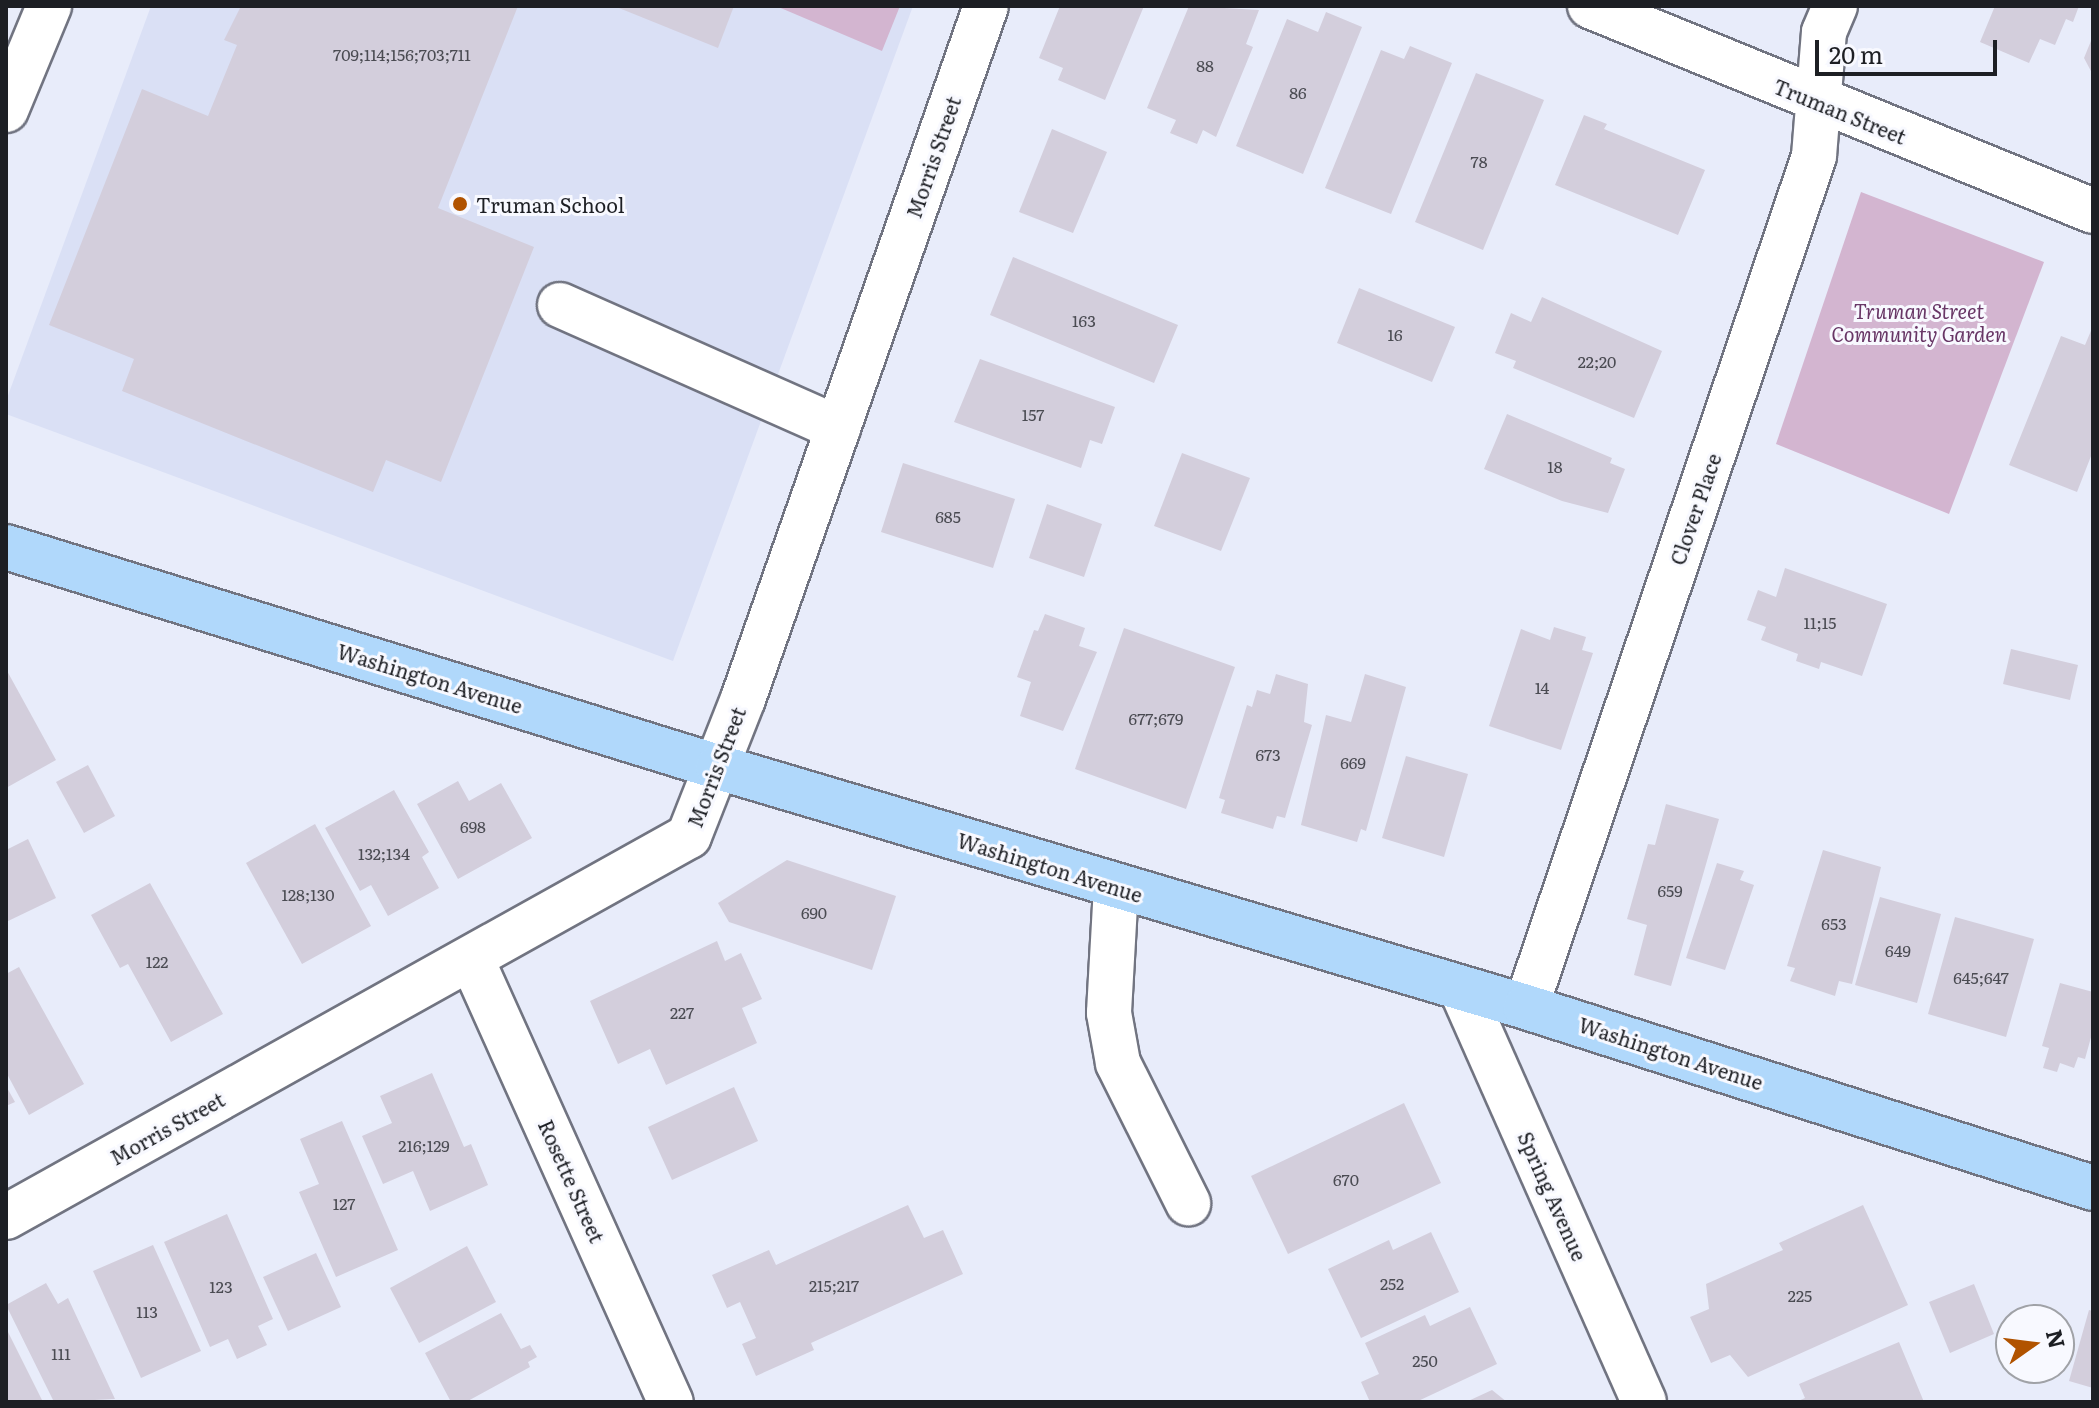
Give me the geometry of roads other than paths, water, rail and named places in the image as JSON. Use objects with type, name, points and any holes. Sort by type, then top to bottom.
[{"type":"main road","name":"Washington Avenue","points":[[6,547],[718,767],[1462,991],[1526,1007],[2093,1188]]},
{"type":"street","points":[[6,110],[49,6]]},
{"type":"street","name":"Morris Street","points":[[6,1217],[472,960],[689,836],[718,767],[986,6]]},
{"type":"street","name":"Truman Street","points":[[1590,6],[1821,104],[2093,211]]},
{"type":"street","name":"Clover Place","points":[[1526,1007],[1809,171],[1821,104],[1824,32],[1835,6]]},
{"type":"street","points":[[560,305],[838,428]]},
{"type":"street","points":[[1116,887],[1109,1013],[1118,1063],[1188,1203]]},
{"type":"street","name":"Rosette Street","points":[[472,960],[671,1402]]},
{"type":"street","name":"Spring Avenue","points":[[1462,991],[1644,1402]]},
{"type":"place","name":"Truman School","points":[[460,204]]},
{"type":"park label","name":"Truman Street Community Garden","points":[[1919,322]]}]
